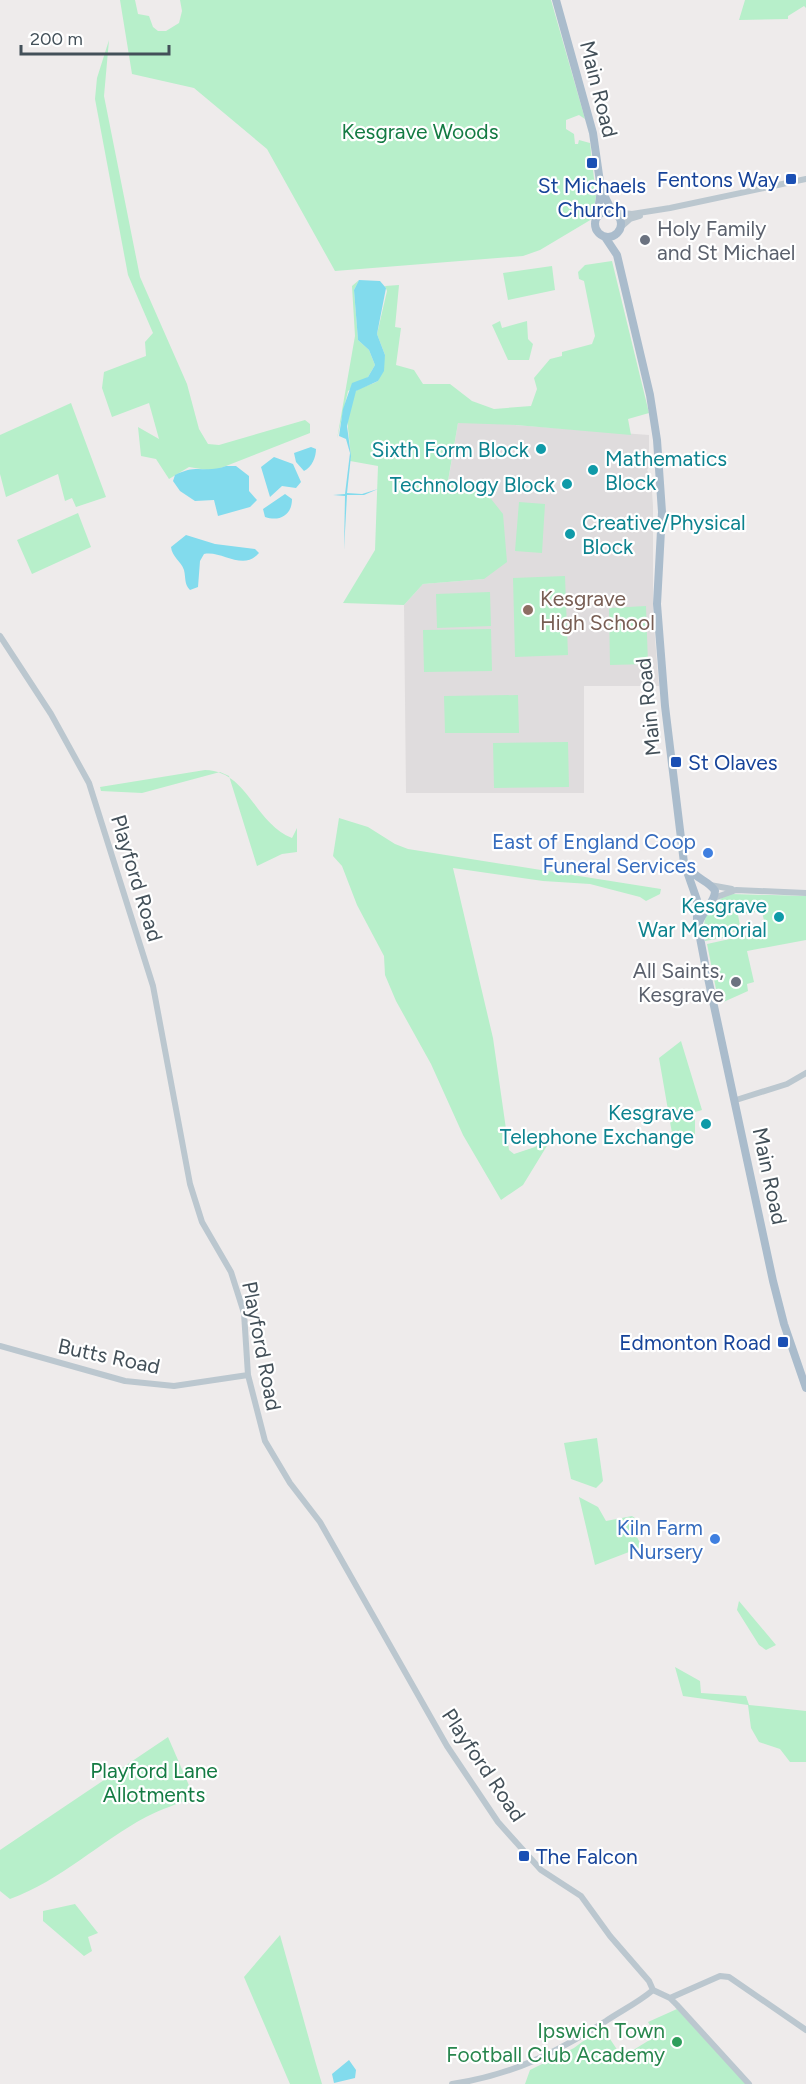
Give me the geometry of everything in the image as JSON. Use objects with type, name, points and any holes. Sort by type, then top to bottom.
[{"type":"main road","name":"Main Road","points":[[556,0],[592,133],[601,189],[613,212]]},
{"type":"main road","name":"Main Road","points":[[596,218],[601,189]]},
{"type":"main road","points":[[604,212],[613,212],[620,218],[620,228],[615,235],[605,237],[597,231],[596,218],[604,212]]},
{"type":"main road","name":"Main Road","points":[[620,228],[617,255],[650,395],[659,452],[662,512],[657,620],[684,863],[696,896],[699,933],[780,1308],[806,1388]]},
{"type":"main road","name":"Main Road","points":[[605,237],[617,255]]},
{"type":"main road","name":"Main Road","points":[[681,835],[689,868],[708,884]]},
{"type":"main road","points":[[699,933],[701,918],[712,900],[715,891],[708,884],[698,887],[696,896],[702,903],[712,900]]},
{"type":"street","points":[[620,228],[640,214],[806,179]]},
{"type":"street","points":[[613,212],[640,214]]},
{"type":"street","name":"Playford Road","points":[[0,636],[51,714],[89,783],[153,986],[190,1184],[202,1222],[231,1272],[244,1313],[248,1375],[265,1441],[290,1483],[320,1522],[447,1746],[498,1822],[541,1870],[581,1896],[610,1936],[649,1980],[653,1990]]},
{"type":"street","points":[[708,884],[736,890],[806,893]]},
{"type":"street","points":[[712,900],[736,890]]},
{"type":"street","points":[[736,1100],[787,1084],[806,1073]]},
{"type":"street","name":"Butts Road","points":[[0,1346],[125,1381],[174,1386],[248,1375]]},
{"type":"street","points":[[670,1998],[720,1976],[729,1977],[806,2030]]},
{"type":"street","points":[[452,2084],[530,2065],[574,2042],[653,1990],[670,1998],[749,2084]]},
{"type":"shaded area","name":"Kesgrave High School","points":[[476,422],[649,435],[649,467],[647,470],[651,477],[653,506],[653,614],[659,686],[584,686],[584,793],[406,793],[404,605],[423,584],[484,579],[484,490],[448,482],[458,423]]},
{"type":"green space","name":"Kesgrave Woods","points":[[120,0],[135,0],[138,14],[149,16],[153,27],[158,31],[166,31],[179,23],[182,11],[180,0],[551,0],[585,119],[579,115],[566,120],[566,129],[574,134],[575,144],[578,144],[579,140],[590,143],[596,196],[592,219],[540,250],[523,256],[335,271],[267,149],[194,88],[132,74]]},
{"type":"green space","points":[[745,0],[806,0],[806,8],[804,6],[788,16],[788,19],[739,20]]},
{"type":"green space","points":[[109,40],[104,96],[140,277],[187,384],[199,429],[208,444],[219,445],[305,420],[310,424],[310,433],[213,471],[189,467],[169,479],[156,459],[141,456],[138,427],[159,439],[149,403],[112,417],[102,388],[104,372],[146,356],[145,342],[153,333],[128,275],[95,99],[97,78]]},
{"type":"green space","points":[[612,261],[649,413],[628,419],[631,435],[516,425],[458,423],[448,481],[484,490],[503,514],[507,562],[484,579],[423,584],[404,605],[343,603],[375,550],[378,466],[350,461],[347,415],[351,398],[356,391],[378,381],[385,355],[377,334],[387,291],[385,286],[399,285],[395,327],[401,328],[396,365],[414,370],[423,384],[450,384],[472,401],[494,409],[531,406],[537,389],[534,378],[550,359],[562,356],[562,352],[592,344],[595,336],[584,281],[579,279],[578,272],[585,265]]},
{"type":"green space","points":[[552,266],[555,290],[508,300],[503,273]]},
{"type":"green space","points":[[359,280],[354,290],[358,340],[369,350],[375,365],[368,377],[348,391],[337,439],[355,336],[352,286]]},
{"type":"green space","points":[[500,321],[502,328],[527,321],[528,339],[533,344],[529,360],[508,360],[492,325]]},
{"type":"green space","points":[[71,403],[106,497],[76,507],[72,498],[65,501],[58,474],[6,497],[0,474],[0,435]]},
{"type":"green space","points":[[519,502],[545,504],[542,553],[515,551]]},
{"type":"green space","points":[[78,513],[91,547],[32,574],[17,540]]},
{"type":"green space","points":[[565,576],[568,655],[515,657],[513,578]]},
{"type":"green space","points":[[490,592],[491,626],[437,628],[436,594]]},
{"type":"green space","points":[[646,606],[648,664],[610,665],[609,608]]},
{"type":"green space","points":[[491,629],[492,671],[424,672],[423,630]]},
{"type":"green space","points":[[518,695],[519,733],[445,733],[444,696]]},
{"type":"green space","points":[[568,742],[569,787],[494,788],[493,743]]},
{"type":"green space","points":[[205,770],[218,772],[142,793],[101,791],[100,787]]},
{"type":"green space","points":[[230,778],[279,831],[292,838],[297,828],[297,852],[282,854],[257,866]]},
{"type":"green space","points":[[339,818],[368,827],[395,844],[408,849],[661,889],[660,894],[646,901],[640,897],[590,884],[543,881],[453,868],[493,1038],[509,1150],[514,1154],[535,1147],[553,1136],[523,1185],[501,1200],[463,1135],[431,1064],[396,1001],[385,975],[384,956],[357,905],[342,866],[333,856]]},
{"type":"green space","points":[[731,894],[806,896],[806,940],[747,951],[754,982],[747,984],[748,991],[719,1004],[707,944],[766,931],[762,911],[738,915],[741,931],[732,932],[728,937],[705,941],[704,925],[708,912],[717,901]]},
{"type":"green space","points":[[681,1041],[702,1110],[695,1112],[695,1136],[673,1139],[659,1058]]},
{"type":"green space","points":[[597,1438],[603,1481],[596,1488],[571,1479],[564,1443]]},
{"type":"green space","points":[[579,1497],[598,1507],[606,1521],[632,1516],[642,1523],[636,1535],[642,1547],[595,1565]]},
{"type":"green space","points":[[739,1601],[776,1645],[766,1650],[759,1645],[737,1610]]},
{"type":"green space","points":[[675,1667],[700,1681],[701,1693],[746,1696],[749,1705],[806,1711],[806,1762],[790,1762],[780,1749],[759,1742],[751,1728],[748,1705],[683,1696]]},
{"type":"green space","name":"Playford Lane Allotments","points":[[168,1737],[194,1797],[146,1817],[47,1882],[29,1891],[10,1899],[0,1891],[0,1850]]},
{"type":"green space","points":[[75,1904],[98,1933],[88,1937],[92,1951],[84,1956],[43,1921],[43,1911]]},
{"type":"green space","points":[[280,1935],[322,2084],[290,2084],[244,1977]]},
{"type":"green space","name":"Ipswich Town Football Club Academy","points":[[677,2009],[746,2084],[525,2084],[530,2070],[574,2048],[602,2027],[622,2057],[656,2036],[648,2022]]},
{"type":"water","points":[[359,280],[380,281],[386,288],[377,334],[385,355],[384,371],[378,381],[356,391],[347,426],[351,456],[347,493],[362,494],[378,489],[364,495],[347,495],[344,550],[345,496],[333,495],[345,494],[350,453],[346,439],[339,436],[343,409],[352,383],[368,377],[375,365],[369,350],[358,340],[354,290]]},
{"type":"water","points":[[311,447],[316,449],[315,455],[311,464],[304,471],[296,462],[294,453]]},
{"type":"water","points":[[274,457],[293,464],[301,482],[296,488],[282,486],[270,497],[261,467]]},
{"type":"water","points":[[236,466],[249,476],[249,491],[257,500],[250,507],[218,516],[214,500],[195,501],[180,491],[173,481],[175,475],[183,471]]},
{"type":"water","points":[[285,494],[292,499],[287,513],[276,519],[265,517],[263,509]]},
{"type":"water","points":[[186,535],[215,544],[255,549],[259,553],[246,561],[204,554],[200,561],[198,587],[190,590],[183,567],[173,554],[171,547]]},
{"type":"water","points":[[349,2060],[356,2070],[355,2078],[334,2083],[332,2074]]},
{"type":"place","name":"St Michaels Church","points":[[592,163]]},
{"type":"place","name":"Fentons Way","points":[[791,179]]},
{"type":"place","name":"Holy Family and St Michael","points":[[645,240]]},
{"type":"place","name":"Sixth Form Block","points":[[541,449]]},
{"type":"place","name":"Mathematics Block","points":[[593,470]]},
{"type":"place","name":"Technology Block","points":[[567,484]]},
{"type":"place","name":"Creative/Physical Block","points":[[570,534]]},
{"type":"place","name":"Kesgrave High School","points":[[528,610]]},
{"type":"place","name":"St Olaves","points":[[676,762]]},
{"type":"place","name":"East of England Coop Funeral Services","points":[[708,853]]},
{"type":"place","name":"Kesgrave War Memorial","points":[[779,917]]},
{"type":"place","name":"All Saints, Kesgrave","points":[[736,982]]},
{"type":"place","name":"Kesgrave Telephone Exchange","points":[[706,1124]]},
{"type":"place","name":"Edmonton Road","points":[[783,1342]]},
{"type":"place","name":"Kiln Farm Nursery","points":[[715,1539]]},
{"type":"place","name":"The Falcon","points":[[524,1856]]},
{"type":"place","name":"Ipswich Town Football Club Academy","points":[[677,2042]]}]
